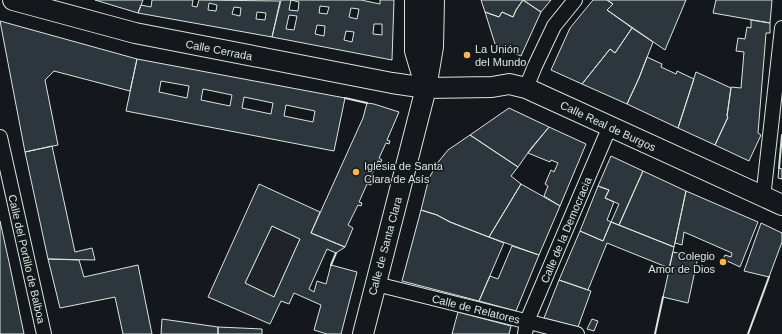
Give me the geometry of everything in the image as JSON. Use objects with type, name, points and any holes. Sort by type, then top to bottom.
[{"type":"street","name":"Calle Cerrada","points":[[13,0],[135,34],[392,83],[426,88]]},
{"type":"street","points":[[415,0],[415,51],[426,88]]},
{"type":"street","name":"Calle de Santa Clara","points":[[363,334],[426,88],[433,47],[434,0]]},
{"type":"street","points":[[526,88],[554,26],[575,0]]},
{"type":"street","points":[[763,198],[782,28]]},
{"type":"street","name":"Calle Real de Burgos","points":[[426,88],[492,87],[509,84],[526,88],[763,198],[782,205]]},
{"type":"street","name":"Calle de la Democracia","points":[[526,328],[610,126]]},
{"type":"street","name":"Calle del Portillo de Balboa","points":[[0,137],[44,334]]},
{"type":"street","name":"Calle de Relatores","points":[[376,284],[526,328],[577,334]]},
{"type":"shaded area","points":[[272,226],[300,239],[274,297],[245,283]]},
{"type":"building","points":[[95,0],[143,0],[138,13]]},
{"type":"building","points":[[152,0],[193,0],[192,6],[197,7],[199,0],[280,1],[272,37],[138,13],[141,5],[151,7]],"holes":[[[209,3],[217,5],[216,11],[208,10]],[[234,7],[241,8],[240,16],[232,14]],[[257,12],[266,13],[265,20],[256,19]]]},
{"type":"building","points":[[281,0],[291,0],[361,0],[380,4],[380,0],[394,0],[392,60],[272,37]],"holes":[[[291,0],[299,2],[298,11],[289,10]],[[320,6],[329,7],[327,14],[319,13]],[[351,8],[359,9],[357,19],[349,17]],[[289,15],[297,16],[294,30],[286,29]],[[374,24],[382,24],[382,35],[373,34]],[[317,25],[325,26],[324,36],[315,34]],[[346,31],[354,32],[352,42],[344,40]]]},
{"type":"building","points":[[481,0],[523,0],[513,17],[502,12],[499,17],[485,12]]},
{"type":"building","points":[[523,0],[541,12],[521,56],[495,44],[485,12],[499,17],[502,12],[513,17]]},
{"type":"building","points":[[523,0],[551,0],[541,12]]},
{"type":"building","points":[[593,0],[607,0],[613,4],[607,10],[632,28],[615,53],[610,49],[582,84],[551,70],[570,28]]},
{"type":"building","points":[[607,0],[686,0],[665,50],[607,10],[613,4]]},
{"type":"building","points":[[716,0],[772,0],[770,23],[713,13]]},
{"type":"building","points":[[751,20],[770,23],[770,33],[766,33],[758,133],[761,135],[749,161],[715,145],[728,117],[731,87],[741,88],[744,52],[736,51],[738,38],[745,39],[747,27],[751,28]]},
{"type":"building","points":[[0,21],[137,59],[130,91],[54,71],[45,80],[58,145],[25,152]]},
{"type":"building","points":[[632,28],[653,42],[627,104],[582,84],[610,49],[615,53]]},
{"type":"building","points":[[647,57],[662,64],[661,67],[676,74],[677,71],[694,79],[678,128],[627,104]]},
{"type":"building","points":[[137,59],[345,98],[334,151],[126,111]],"holes":[[[161,81],[189,86],[187,98],[159,92]],[[203,89],[232,95],[230,106],[201,100]],[[244,97],[273,103],[271,114],[242,108]],[[286,105],[315,111],[313,122],[284,116]]]},
{"type":"building","points":[[696,72],[731,88],[728,117],[715,145],[678,128]]},
{"type":"building","name":"Iglesia de Santa Clara de Asís","points":[[367,103],[399,112],[387,140],[390,141],[389,144],[386,143],[379,158],[382,160],[381,162],[378,161],[369,181],[372,182],[371,185],[367,184],[359,202],[362,203],[361,206],[358,205],[348,225],[353,228],[345,247],[311,233],[363,118]]},
{"type":"building","points":[[509,108],[549,127],[518,167],[470,135]]},
{"type":"building","points":[[549,127],[586,144],[560,206],[544,196],[548,186],[545,184],[551,170],[554,172],[558,163],[551,160],[550,162],[528,153]]},
{"type":"building","points":[[470,135],[518,167],[511,176],[521,184],[489,237],[450,222],[437,215],[421,210],[429,178],[439,161],[448,150]]},
{"type":"building","points":[[52,146],[75,252],[92,248],[95,260],[48,259],[25,152]]},
{"type":"building","points":[[611,156],[643,171],[619,225],[611,222],[619,204],[605,198],[609,190],[598,186]]},
{"type":"building","points":[[779,168],[782,169],[782,179],[778,178]]},
{"type":"building","points":[[643,171],[686,191],[674,247],[619,225]]},
{"type":"building","points":[[259,184],[320,212],[311,233],[345,247],[336,253],[327,249],[309,289],[314,292],[317,281],[326,284],[331,265],[357,272],[341,334],[327,334],[314,330],[321,305],[294,293],[289,304],[281,301],[270,324],[208,297]],"holes":[[[272,226],[300,239],[274,297],[245,283]]]},
{"type":"building","points":[[521,184],[560,206],[539,255],[489,237]]},
{"type":"building","points":[[598,186],[609,190],[605,198],[614,202],[607,220],[611,222],[603,241],[580,231]]},
{"type":"building","points":[[686,191],[758,222],[740,267],[723,259],[725,255],[731,257],[732,253],[684,232],[682,245],[675,243]]},
{"type":"building","points":[[421,210],[437,215],[450,222],[504,243],[479,301],[402,281]]},
{"type":"building","points":[[0,221],[9,262],[24,334],[0,334]]},
{"type":"building","points":[[611,222],[674,247],[669,268],[607,243],[588,290],[559,280],[580,231],[603,241]]},
{"type":"building","points":[[761,223],[782,233],[782,242],[769,277],[744,271]]},
{"type":"building","points":[[512,246],[539,255],[516,311],[479,301],[490,276],[498,279]]},
{"type":"building","points":[[673,252],[698,257],[688,303],[663,297]]},
{"type":"building","points":[[48,259],[79,260],[84,277],[138,265],[152,334],[123,334],[115,297],[60,308]]},
{"type":"building","points":[[559,280],[591,291],[578,327],[544,318]]},
{"type":"building","points":[[458,312],[511,326],[509,334],[452,334]]},
{"type":"building","points":[[162,319],[218,327],[218,334],[161,334]]},
{"type":"building","points":[[592,319],[598,321],[594,331],[587,329]]},
{"type":"building","points":[[218,327],[262,329],[262,334],[218,334]]},
{"type":"wall","points":[[345,98],[367,103]]},
{"type":"wall","points":[[779,168],[782,135]]},
{"type":"wall","points":[[331,265],[336,253]]},
{"type":"wall","points":[[748,334],[769,277]]},
{"type":"wall","points":[[655,334],[663,297]]},
{"type":"place","name":"La Unión del Mundo","points":[[467,55]]},
{"type":"place","name":"Iglesia de Santa Clara de Asís","points":[[356,172]]},
{"type":"place","name":"Colegio Amor de Dios","points":[[723,262]]}]
